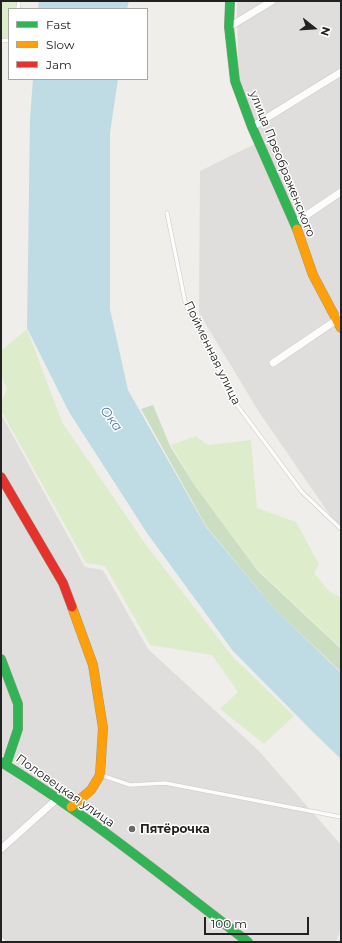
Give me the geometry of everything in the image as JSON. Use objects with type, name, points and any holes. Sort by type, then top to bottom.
[{"type":"street","name":"улица Преображенского","points":[[230,1],[229,27],[235,81],[252,127],[295,223],[313,275],[339,322]]},
{"type":"street","points":[[229,27],[272,1]]},
{"type":"street","points":[[252,127],[341,72]]},
{"type":"street","points":[[295,223],[341,192]]},
{"type":"street","points":[[273,363],[339,322]]},
{"type":"street","points":[[1,477],[63,583],[93,665],[103,728],[100,775],[92,790],[71,807]]},
{"type":"street","points":[[1,658],[18,704],[18,729],[4,764]]},
{"type":"street","name":"Половецкая улица","points":[[4,764],[71,807],[248,942]]},
{"type":"street","points":[[1,849],[58,798]]},
{"type":"lane","name":"Пойменная улица","points":[[167,213],[186,306],[234,401],[302,492],[341,529]]},
{"type":"lane","points":[[100,775],[130,785],[165,783],[341,817]]},
{"type":"shaded area","points":[[237,1],[341,1],[341,531],[259,412],[199,313],[200,171],[261,141],[238,78]]},
{"type":"shaded area","points":[[1,414],[85,567],[103,570],[148,649],[259,751],[341,845],[341,928],[336,942],[251,942],[59,794],[1,754]]},
{"type":"shaded area","points":[[1,768],[69,810],[242,942],[1,942]]},
{"type":"green space","points":[[1,1],[18,1],[17,8],[8,8],[8,38],[1,38]]},
{"type":"green space","points":[[27,329],[62,422],[146,545],[232,656],[294,716],[264,744],[220,709],[238,692],[212,655],[150,645],[105,566],[86,563],[1,410],[1,403],[7,389],[1,375],[1,351]]},
{"type":"green space","points":[[153,405],[170,446],[195,486],[258,571],[341,649],[341,672],[274,608],[206,526],[141,409]]},
{"type":"green space","points":[[196,436],[208,445],[251,440],[257,508],[296,522],[319,564],[314,573],[329,591],[341,598],[341,648],[258,570],[195,486],[171,445]]},
{"type":"water","points":[[39,1],[129,1],[127,8],[38,8]]},
{"type":"water","name":"Ока","points":[[33,80],[118,80],[110,133],[110,309],[128,390],[206,527],[274,608],[341,673],[341,759],[233,651],[147,533],[69,412],[27,328],[30,119]]},
{"type":"traffic: fast","points":[[230,1],[229,27],[235,81],[252,127],[297,229]]},
{"type":"traffic: fast","points":[[1,659],[18,704],[18,729],[6,765]]},
{"type":"traffic: fast","points":[[1,762],[33,782],[96,826],[248,942]]},
{"type":"traffic: slow","points":[[297,229],[313,275],[341,328]]},
{"type":"traffic: slow","points":[[71,807],[91,790],[100,775],[103,728],[93,665],[72,607]]},
{"type":"traffic: jam","points":[[1,477],[63,583],[72,607]]},
{"type":"place","name":"Пятёрочка","points":[[132,829]]}]
